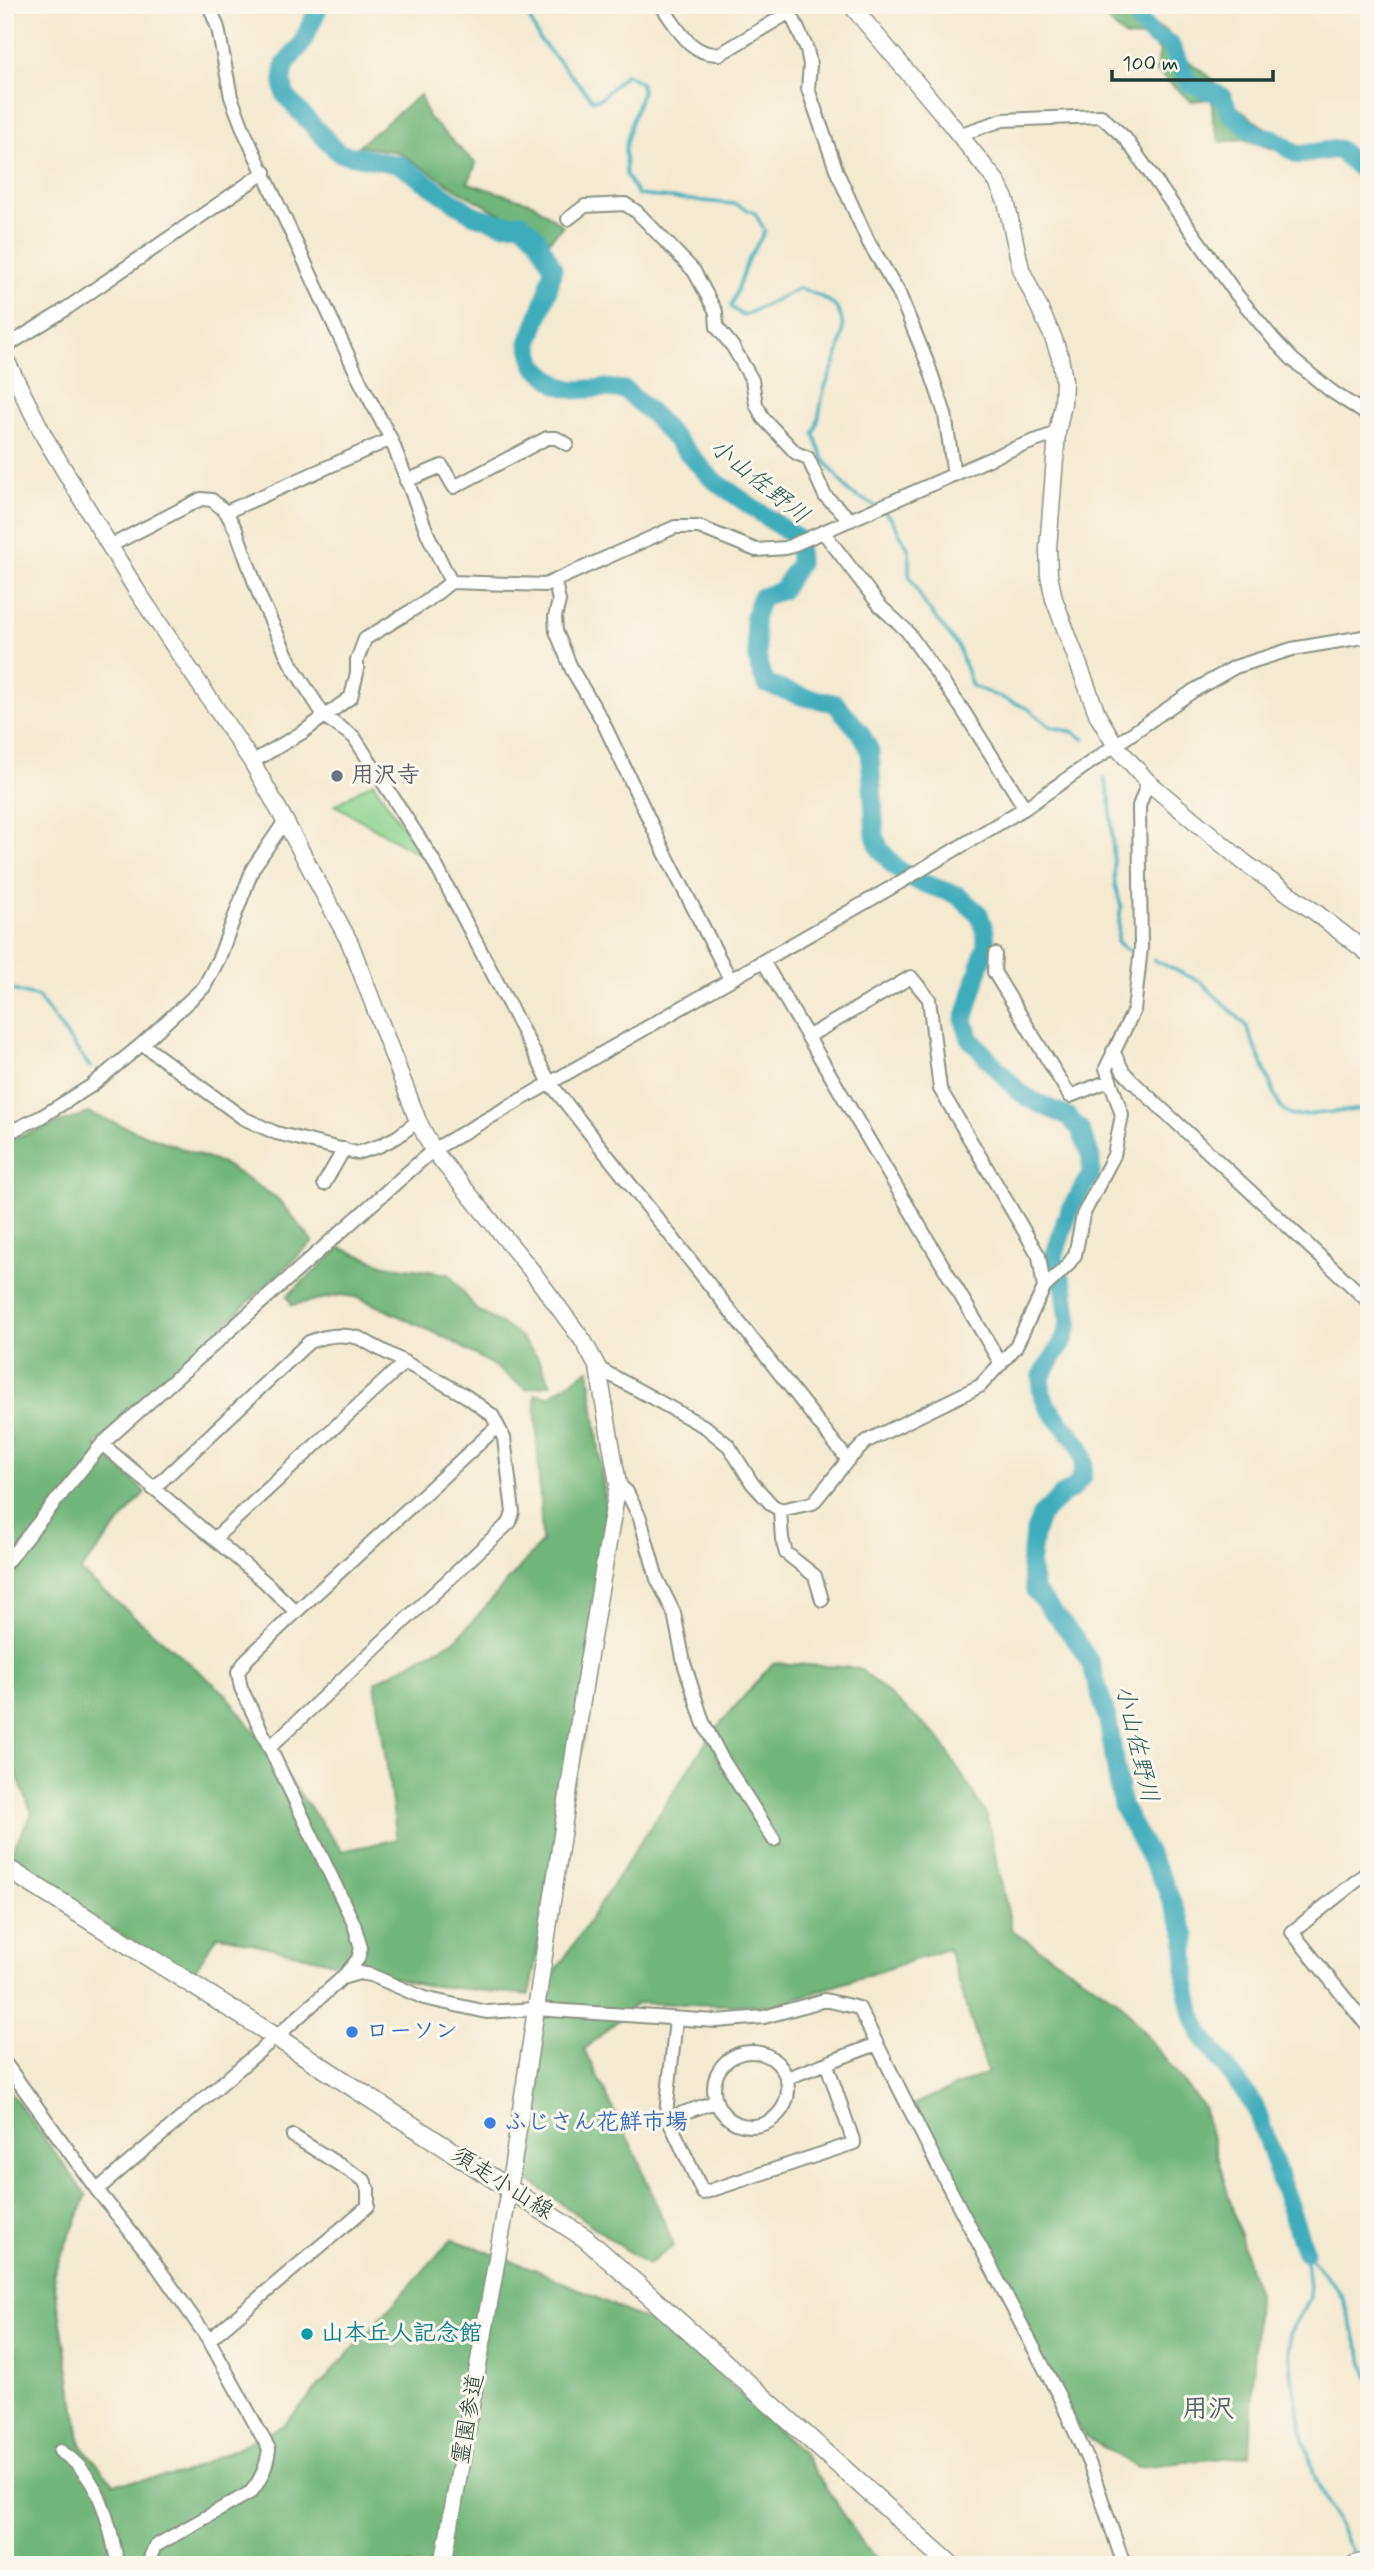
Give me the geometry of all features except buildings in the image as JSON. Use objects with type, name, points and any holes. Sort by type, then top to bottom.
[{"type":"main road","name":"須走小山線","points":[[5,1867],[276,2037],[509,2190],[540,2207],[594,2246],[951,2565]]},
{"type":"street","points":[[209,5],[218,28],[231,97],[244,131],[361,383],[391,439],[428,536],[452,582]]},
{"type":"street","points":[[662,5],[691,45],[707,55],[720,54],[792,9],[807,49],[810,65],[808,89],[837,172],[869,243],[898,291],[929,367],[945,414],[954,475]]},
{"type":"street","points":[[851,5],[997,182],[1006,201],[1021,270],[1057,347],[1064,381],[1048,548],[1049,575],[1054,599],[1098,716],[1116,746],[1147,782],[1245,863],[1369,954]]},
{"type":"street","points":[[958,135],[1003,120],[1101,116],[1125,138],[1237,295],[1275,341],[1293,360],[1331,391],[1369,416]]},
{"type":"street","points":[[5,347],[60,313],[265,172]]},
{"type":"street","points":[[568,219],[585,206],[625,204],[637,212],[694,271],[716,313],[718,327],[733,346],[752,380],[756,404],[763,418],[796,453],[807,458],[825,496],[851,520]]},
{"type":"street","points":[[5,358],[45,438],[135,588],[252,762],[285,821],[350,943],[418,1121],[433,1150],[575,1328],[598,1368],[707,1428],[729,1446],[752,1483],[780,1510],[813,1503],[867,1441],[980,1386],[1015,1348],[1047,1286],[1075,1255],[1083,1215],[1114,1155],[1121,1130],[1122,1115],[1106,1068],[1134,1010],[1142,947],[1139,806],[1147,782]]},
{"type":"street","points":[[252,762],[325,717],[351,697],[357,660],[365,639],[427,601],[452,582],[545,585],[675,527],[699,527],[756,550],[786,548],[1010,450],[1058,433]]},
{"type":"street","points":[[405,481],[442,466],[454,487],[547,438],[556,438],[567,444]]},
{"type":"street","points":[[226,512],[391,439]]},
{"type":"street","points":[[110,546],[201,499],[212,500],[226,512],[236,530],[260,597],[291,664],[325,717],[354,737],[432,858],[550,1083],[848,1460]]},
{"type":"street","points":[[818,535],[880,606],[907,631],[962,709],[1024,808]]},
{"type":"street","points":[[555,582],[559,601],[555,617],[556,631],[572,670],[603,720],[665,853],[730,979]]},
{"type":"street","points":[[5,1564],[102,1444],[433,1150],[921,870],[1024,808],[1193,691],[1236,667],[1292,649],[1369,636]]},
{"type":"street","points":[[5,1134],[72,1099],[142,1044],[204,987],[219,958],[253,867],[285,821]]},
{"type":"street","points":[[995,954],[994,972],[1070,1096],[1109,1081]]},
{"type":"street","points":[[763,961],[1002,1364]]},
{"type":"street","points":[[808,1036],[911,977],[929,999],[940,1089],[1039,1256],[1047,1286]]},
{"type":"street","points":[[142,1044],[262,1128],[357,1153],[379,1146],[418,1121]]},
{"type":"street","points":[[1113,1051],[1123,1071],[1132,1081],[1369,1302]]},
{"type":"street","points":[[324,1184],[344,1149]]},
{"type":"street","points":[[153,1489],[309,1342],[323,1336],[346,1335],[359,1338],[466,1396],[492,1415],[498,1426],[506,1450],[513,1512],[510,1522],[270,1746]]},
{"type":"street","points":[[214,1539],[405,1362]]},
{"type":"street","name":"霊園参道","points":[[443,2565],[509,2190],[587,1667],[618,1484],[598,1368]]},
{"type":"street","points":[[97,2190],[276,2037],[342,1978],[358,1959],[361,1948],[359,1938],[241,1688],[238,1672],[247,1659],[296,1612],[498,1426]]},
{"type":"street","points":[[102,1444],[265,1582],[296,1612]]},
{"type":"street","points":[[618,1484],[627,1492],[640,1518],[657,1579],[674,1613],[684,1663],[703,1722],[721,1757],[774,1840]]},
{"type":"street","points":[[780,1510],[786,1553],[815,1576],[822,1600]]},
{"type":"street","points":[[1369,1871],[1292,1931],[1369,2028]]},
{"type":"street","points":[[342,1978],[359,1973],[371,1975],[424,1998],[487,2012],[535,2009],[716,2021],[764,2017],[825,2000],[859,2008],[947,2184],[1059,2396],[1090,2465],[1124,2565]]},
{"type":"street","points":[[676,2019],[666,2114],[703,2193],[854,2143],[827,2065]]},
{"type":"street","points":[[787,2078],[877,2044]]},
{"type":"street","points":[[739,2053],[762,2053],[773,2059],[787,2078],[785,2104],[779,2114],[769,2122],[744,2126],[722,2113],[715,2102],[713,2090],[720,2067],[739,2053]]},
{"type":"street","points":[[5,2063],[97,2190],[150,2256],[209,2340],[269,2449],[268,2463],[251,2492],[155,2546],[149,2565]]},
{"type":"street","points":[[668,2118],[715,2102]]},
{"type":"street","points":[[209,2340],[368,2206],[365,2180],[293,2136]]},
{"type":"street","points":[[60,2451],[77,2461],[100,2497],[118,2565]]},
{"type":"street","points":[[1352,2565],[1369,2560]]},
{"type":"green space","points":[[1092,5],[1137,5],[1149,23],[1167,31],[1182,56],[1212,79],[1233,104],[1258,123],[1304,150],[1276,150],[1243,139],[1220,142],[1213,122],[1212,99],[1191,101],[1156,71],[1160,51],[1144,38],[1125,37]]},
{"type":"green space","points":[[420,95],[428,117],[476,164],[468,183],[532,203],[563,226],[550,240],[466,195],[398,152],[358,146]]},
{"type":"green space","points":[[373,782],[422,856],[335,805]]},
{"type":"green space","points":[[89,1113],[225,1165],[277,1198],[313,1242],[95,1445],[145,1492],[80,1571],[226,1694],[342,1851],[397,1839],[375,1682],[457,1639],[542,1542],[535,1394],[550,1396],[589,1369],[606,1506],[588,1721],[560,1839],[529,1995],[425,1985],[218,1935],[192,1975],[63,1901],[8,1858],[32,1813],[16,1773],[5,1757],[5,1141]]},
{"type":"green space","points":[[341,1248],[385,1265],[449,1274],[477,1310],[515,1332],[537,1356],[551,1384],[526,1389],[448,1339],[360,1298],[341,1295],[292,1305],[287,1296]]},
{"type":"green space","points":[[773,1663],[859,1668],[939,1738],[987,1816],[1012,1931],[1119,2001],[1203,2107],[1257,2294],[1250,2455],[1137,2467],[1086,2437],[1046,2387],[983,2238],[914,2104],[988,2073],[948,1949],[773,2006],[637,2003],[584,2050],[636,2155],[674,2246],[647,2265],[523,2176],[543,1991],[712,1733]]},
{"type":"green space","points":[[5,2085],[87,2196],[53,2274],[81,2445],[114,2484],[181,2474],[284,2425],[452,2239],[537,2270],[677,2335],[804,2455],[866,2548],[884,2565],[5,2565]]},
{"type":"waterway","name":"小山佐野川","points":[[320,5],[301,45],[285,64],[285,95],[297,109],[339,153],[400,165],[472,214],[502,224],[522,223],[537,238],[553,267],[548,291],[529,343],[535,366],[558,385],[575,390],[625,390],[653,415],[712,479],[798,539],[799,564],[781,591],[761,597],[754,619],[759,667],[766,684],[804,697],[835,703],[860,732],[870,751],[875,835],[879,848],[894,866],[911,879],[957,895],[979,914],[986,945],[964,1020],[970,1039],[1019,1092],[1067,1116],[1080,1129],[1091,1157],[1091,1174],[1068,1213],[1054,1257],[1065,1290],[1069,1323],[1064,1340],[1042,1375],[1041,1390],[1047,1406],[1080,1446],[1084,1461],[1082,1476],[1074,1488],[1063,1494],[1041,1515],[1034,1534],[1030,1566],[1035,1591],[1076,1640],[1091,1664],[1108,1721],[1122,1806],[1164,1883],[1186,1935],[1186,1983],[1193,2015],[1201,2034],[1255,2106],[1305,2252]]},
{"type":"waterway","points":[[523,5],[540,40],[593,100],[601,98],[626,74],[641,83],[642,92],[625,150],[626,175],[638,195],[735,204],[755,213],[765,231],[747,262],[731,307],[743,316],[800,288],[827,300],[838,310],[842,320],[841,343],[825,387],[814,434],[823,458],[849,492],[875,506]]},
{"type":"waterway","points":[[1134,5],[1141,23],[1153,36],[1170,44],[1189,83],[1222,96],[1230,113],[1257,135],[1273,138],[1298,155],[1338,149],[1369,176]]},
{"type":"waterway","points":[[881,509],[891,518],[909,550],[909,575],[926,606],[958,646],[972,686],[1027,708],[1051,727],[1073,732],[1084,739]]},
{"type":"waterway","points":[[1104,777],[1110,799],[1115,885],[1121,906],[1117,942],[1129,951]]},
{"type":"waterway","points":[[1154,960],[1201,982],[1246,1025],[1280,1107],[1292,1116],[1366,1109],[1369,1114]]},
{"type":"waterway","points":[[5,988],[38,997],[90,1067]]},
{"type":"waterway","points":[[1305,2252],[1310,2298],[1289,2334],[1292,2378],[1304,2440],[1316,2480],[1356,2560]]},
{"type":"waterway","points":[[1306,2253],[1337,2288],[1369,2378]]},
{"type":"place","name":"用沢寺","points":[[337,776]]},
{"type":"place","name":"ローソン","points":[[352,2032]]},
{"type":"place","name":"ふじさん花鮮市場","points":[[490,2123]]},
{"type":"place","name":"山本丘人記念館","points":[[307,2334]]},
{"type":"district","name":"用沢","points":[[1208,2410]]}]
